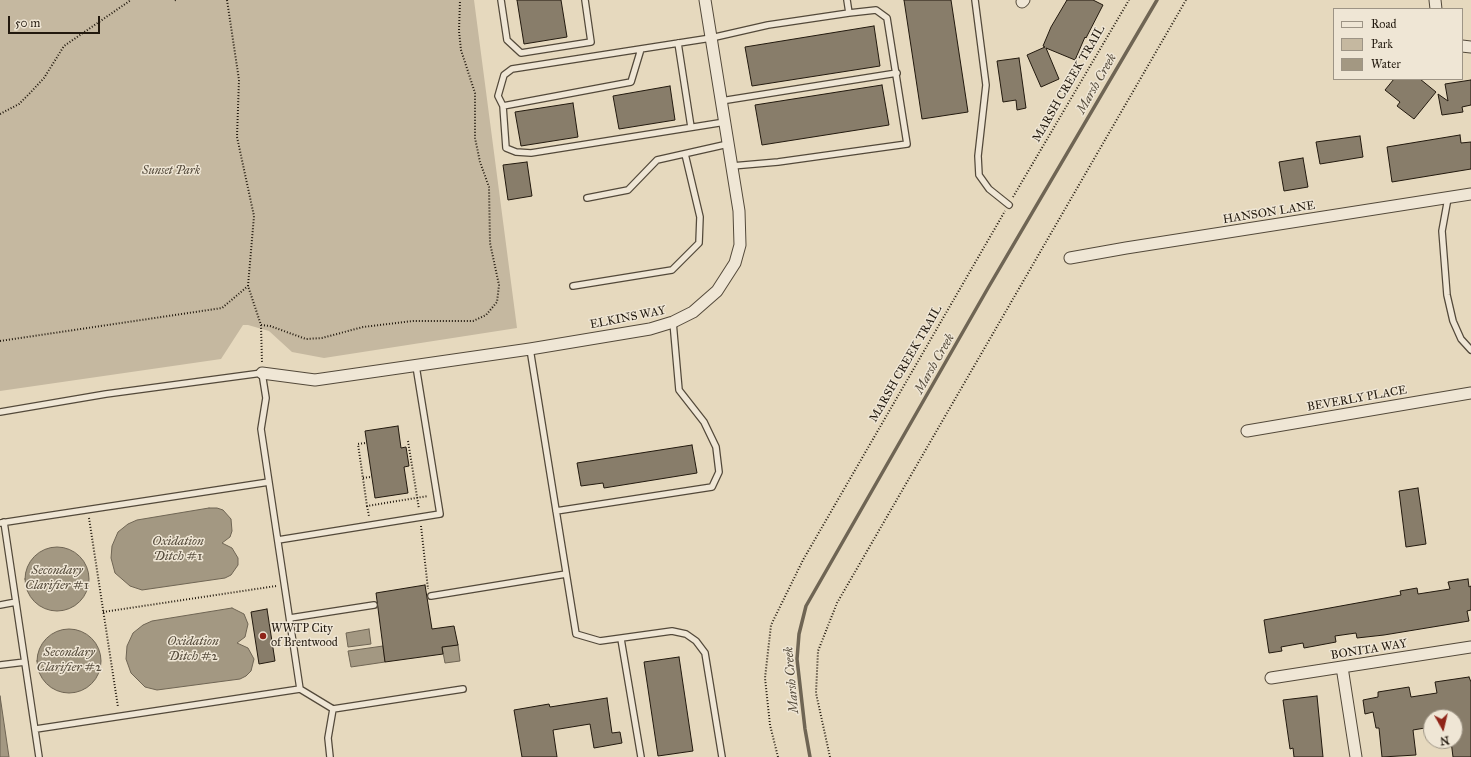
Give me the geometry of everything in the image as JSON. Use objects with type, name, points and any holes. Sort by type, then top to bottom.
[{"type":"street","name":"ELKINS WAY","points":[[262,373],[315,380],[416,366],[650,329],[673,322],[694,312],[717,291],[735,263],[740,245],[732,166],[705,0]]},
{"type":"street","name":"HANSON LANE","points":[[1070,258],[1471,194]]},
{"type":"street","name":"BEVERLY PLACE","points":[[1246,431],[1471,393]]},
{"type":"street","name":"BONITA WAY","points":[[1271,678],[1471,647]]},
{"type":"street","points":[[1342,668],[1356,757]]},
{"type":"lane","points":[[501,0],[507,40],[521,54],[591,42],[585,0]]},
{"type":"lane","points":[[847,0],[849,13]]},
{"type":"lane","points":[[975,0],[986,85],[978,156],[980,175],[989,189],[1009,205]]},
{"type":"lane","points":[[725,122],[531,153],[516,152],[506,148],[503,106],[498,96],[504,75],[512,69],[711,38],[768,24],[876,10],[887,18],[897,73],[907,144],[778,162],[732,166]]},
{"type":"lane","points":[[678,43],[691,127]]},
{"type":"lane","points":[[503,106],[632,82],[641,49]]},
{"type":"lane","points":[[721,101],[897,73]]},
{"type":"lane","points":[[587,198],[628,190],[657,160],[728,144]]},
{"type":"lane","points":[[573,286],[672,270],[699,243],[700,217],[685,154]]},
{"type":"lane","points":[[1448,198],[1442,232],[1447,295],[1453,321],[1461,339],[1471,350]]},
{"type":"lane","points":[[556,512],[712,487],[719,472],[716,447],[704,422],[679,390],[673,322]]},
{"type":"lane","points":[[530,349],[576,634],[600,641],[672,631],[686,634],[696,641],[704,654],[722,757]]},
{"type":"lane","points":[[278,540],[440,514],[416,366]]},
{"type":"lane","points":[[0,412],[106,394],[262,373],[266,398],[261,429],[300,689]]},
{"type":"lane","points":[[39,757],[16,602],[2,523],[269,482]]},
{"type":"lane","points":[[431,596],[566,574]]},
{"type":"lane","points":[[0,605],[16,602]]},
{"type":"lane","points":[[290,618],[374,605]]},
{"type":"lane","points":[[621,639],[641,757]]},
{"type":"lane","points":[[0,665],[25,662]]},
{"type":"lane","points":[[36,729],[300,689],[333,709],[463,689]]},
{"type":"lane","points":[[330,757],[328,738],[333,709]]},
{"type":"path","points":[[0,114],[19,104],[30,94],[44,78],[64,46],[131,0]]},
{"type":"path","points":[[227,0],[239,80],[237,137],[254,216],[248,286],[261,325],[262,373]]},
{"type":"path","points":[[261,325],[270,326],[306,339],[322,338],[363,327],[413,321],[473,321],[486,315],[497,302],[499,285],[490,243],[489,187],[480,162],[475,138],[475,93],[461,50],[459,31],[460,0]]},
{"type":"path","name":"MARSH CREEK TRAIL","points":[[778,757],[770,725],[765,678],[771,625],[803,560],[1129,0]]},
{"type":"path","points":[[830,757],[816,693],[818,651],[837,603],[1186,0]]},
{"type":"path","points":[[0,341],[222,308],[248,286]]},
{"type":"path","points":[[365,443],[358,444],[367,506],[436,495]]},
{"type":"path","points":[[363,478],[370,477]]},
{"type":"path","points":[[87,510],[119,716]]},
{"type":"path","points":[[103,612],[285,585]]},
{"type":"green space","name":"Sunset Park","points":[[0,0],[474,0],[517,328],[324,358],[292,352],[269,331],[243,325],[221,359],[0,391]]},
{"type":"water","name":"Oxidation Ditch #1","points":[[209,508],[223,510],[231,519],[232,531],[230,537],[222,543],[232,548],[238,558],[238,565],[231,575],[225,578],[142,590],[130,586],[115,573],[111,558],[112,546],[118,532],[128,524],[137,520]]},
{"type":"water","name":"Secondary Clarifier #1","points":[[57,547],[75,553],[83,561],[89,579],[83,597],[75,605],[57,611],[39,605],[31,597],[25,579],[31,561],[39,553]]},
{"type":"water","name":"Oxidation Ditch #2","points":[[232,608],[244,614],[248,624],[245,637],[237,643],[248,648],[254,659],[251,671],[246,676],[240,679],[157,690],[145,687],[131,673],[126,659],[127,646],[133,633],[143,625],[152,621]]},
{"type":"water","name":"Secondary Clarifier #2","points":[[69,629],[87,635],[95,643],[101,661],[95,679],[87,687],[69,693],[51,687],[43,679],[37,661],[43,643],[51,635]]},
{"type":"water","points":[[369,629],[371,644],[348,647],[346,633]]},
{"type":"water","points":[[458,645],[460,661],[445,663],[442,647]]},
{"type":"water","points":[[383,646],[385,662],[351,667],[348,651]]},
{"type":"water","points":[[0,696],[9,757],[0,757]]},
{"type":"building","points":[[517,0],[561,0],[567,37],[524,44]]},
{"type":"building","points":[[904,0],[951,0],[968,112],[922,119]]},
{"type":"building","points":[[1067,0],[1093,0],[1103,5],[1086,38],[1085,37],[1075,60],[1046,48],[1059,79],[1041,87],[1027,55],[1045,47],[1043,46],[1051,27]]},
{"type":"building","points":[[874,26],[880,66],[752,86],[745,47]]},
{"type":"building","points":[[1019,58],[1026,108],[1017,110],[1016,100],[1003,102],[997,61]]},
{"type":"building","points":[[1393,80],[1421,80],[1436,92],[1414,119],[1397,106],[1400,102],[1385,90]]},
{"type":"building","points":[[1471,80],[1471,105],[1462,107],[1463,112],[1442,115],[1438,94],[1448,101],[1445,84]]},
{"type":"building","points":[[882,85],[889,125],[762,145],[755,105]]},
{"type":"building","points":[[670,86],[675,120],[619,129],[613,96]]},
{"type":"building","points":[[573,103],[578,137],[521,146],[515,112]]},
{"type":"building","points":[[1460,135],[1461,143],[1471,142],[1471,169],[1392,182],[1387,147]]},
{"type":"building","points":[[1360,136],[1363,157],[1320,164],[1316,142]]},
{"type":"building","points":[[1303,158],[1308,187],[1284,191],[1279,162]]},
{"type":"building","points":[[527,162],[532,196],[508,200],[503,165]]},
{"type":"building","points":[[398,426],[401,448],[406,447],[409,466],[404,467],[408,493],[375,498],[365,431]]},
{"type":"building","points":[[692,445],[697,473],[604,488],[603,483],[581,486],[577,463]]},
{"type":"building","points":[[1418,488],[1426,544],[1406,547],[1399,491]]},
{"type":"building","points":[[1468,579],[1469,587],[1471,586],[1471,610],[1467,611],[1469,621],[1384,635],[1357,638],[1356,633],[1335,636],[1336,642],[1304,648],[1303,643],[1281,647],[1282,651],[1269,653],[1264,620],[1401,595],[1400,591],[1417,588],[1418,594],[1450,589],[1448,582]]},
{"type":"building","points":[[425,585],[432,629],[454,626],[458,645],[442,647],[443,654],[385,662],[376,593]]},
{"type":"building","name":"WWTP City of Brentwood","points":[[267,609],[275,661],[259,664],[251,612]]},
{"type":"building","points":[[679,657],[693,751],[658,756],[644,662]]},
{"type":"building","points":[[1469,677],[1471,682],[1471,757],[1453,757],[1452,749],[1463,749],[1463,709],[1423,709],[1423,728],[1413,730],[1416,755],[1382,757],[1379,728],[1376,728],[1373,712],[1365,714],[1363,700],[1378,697],[1378,692],[1409,687],[1411,697],[1437,693],[1435,682]]},
{"type":"building","points":[[1317,696],[1323,757],[1294,757],[1293,748],[1290,749],[1283,700]]},
{"type":"building","points":[[607,698],[612,733],[620,732],[622,743],[594,748],[590,724],[553,730],[557,757],[522,757],[514,710],[549,704],[550,707]]},
{"type":"waterway","name":"Marsh Creek","points":[[810,757],[805,729],[797,659],[799,634],[806,606],[988,288],[1157,0]]},
{"type":"place","name":"WWTP City of Brentwood","points":[[263,636]]}]
